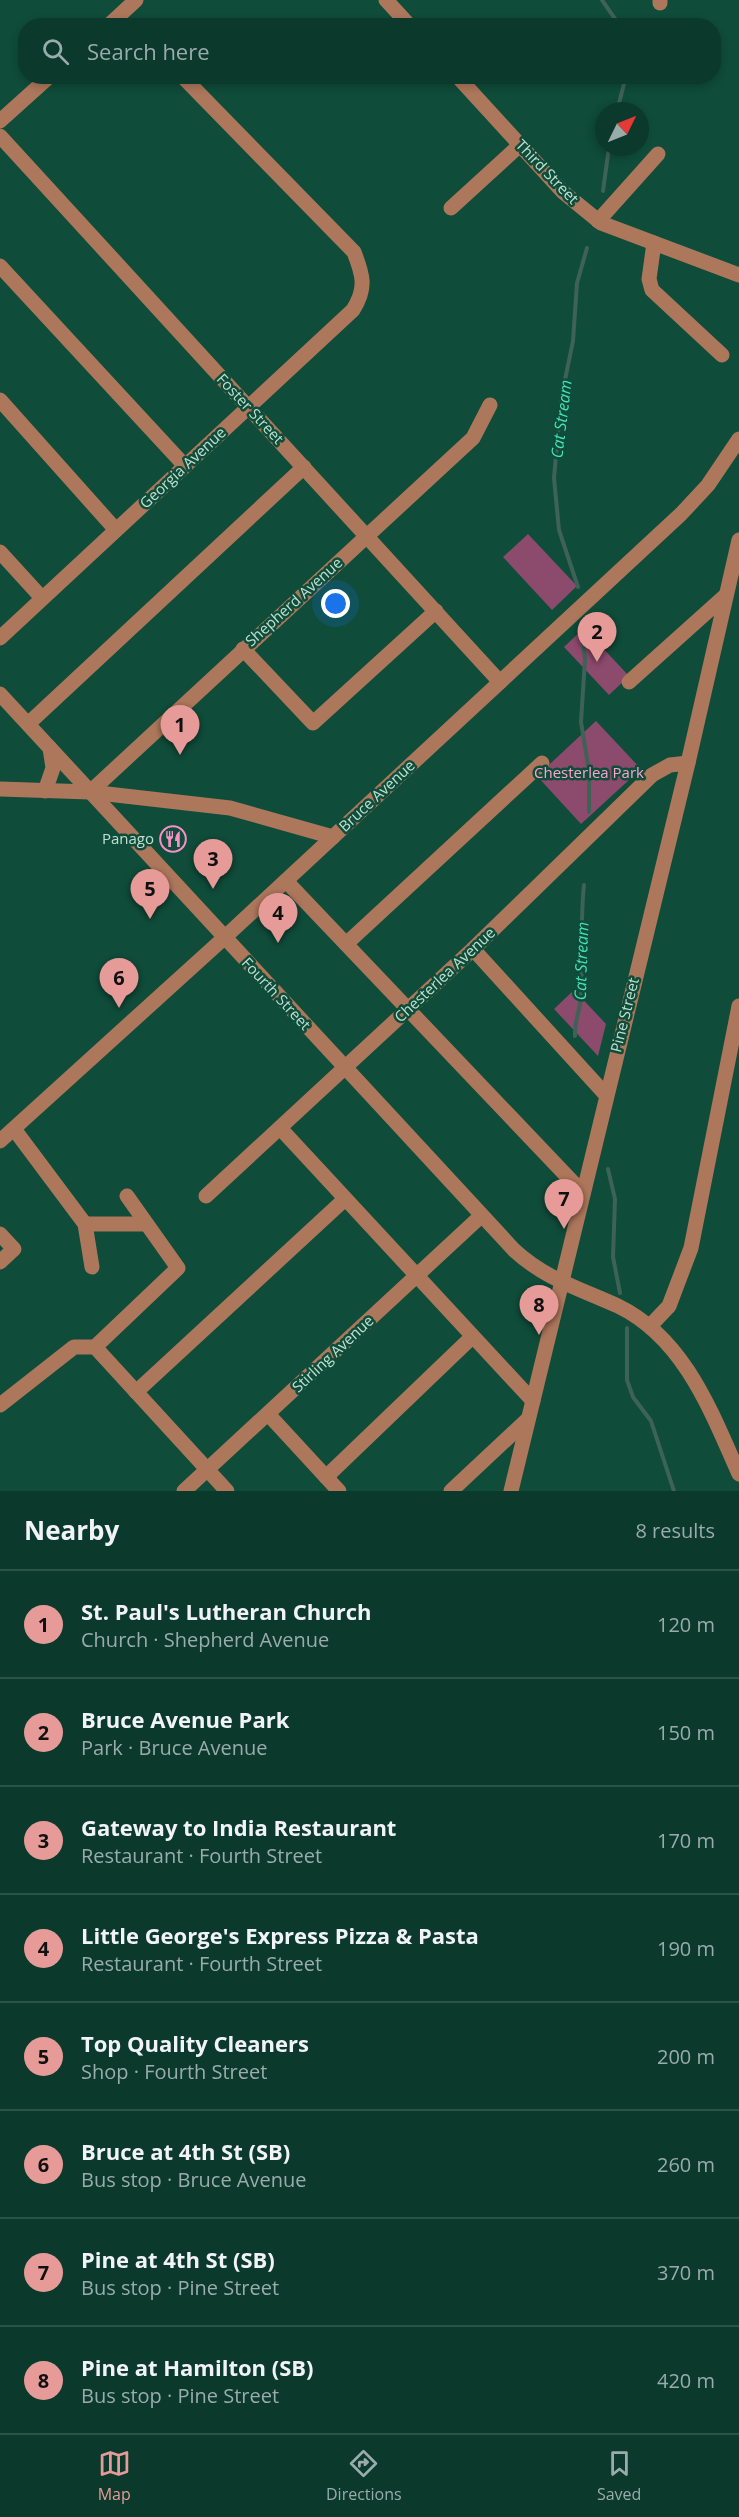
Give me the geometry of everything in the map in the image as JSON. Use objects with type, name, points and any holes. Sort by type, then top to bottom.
[{"type":"street","points":[[117,18],[136,0]]},
{"type":"street","points":[[386,0],[403,18]]},
{"type":"street","points":[[121,14],[125,18]]},
{"type":"street","points":[[0,121],[41,84]]},
{"type":"street","name":"Georgia Avenue","points":[[0,638],[353,310],[363,295],[364,277],[354,252],[190,84]]},
{"type":"street","name":"Third Street","points":[[464,84],[563,192],[598,221],[739,275]]},
{"type":"street","name":"Foster Street","points":[[0,136],[500,682]]},
{"type":"street","points":[[451,208],[520,145]]},
{"type":"street","points":[[598,221],[658,154]]},
{"type":"street","points":[[654,243],[649,279],[652,290],[722,355]]},
{"type":"street","points":[[0,266],[185,466]]},
{"type":"street","points":[[0,400],[116,530]]},
{"type":"street","name":"Shepherd Avenue","points":[[90,792],[473,438],[490,405]]},
{"type":"street","points":[[735,459],[739,439]]},
{"type":"street","name":"Bruce Avenue","points":[[0,1141],[286,881],[681,513],[735,459]]},
{"type":"street","points":[[28,724],[304,467]]},
{"type":"street","name":"Pine Street","points":[[511,1491],[688,763],[739,540]]},
{"type":"street","points":[[0,552],[42,598]]},
{"type":"street","points":[[629,682],[726,595]]},
{"type":"street","points":[[243,649],[313,723],[436,611]]},
{"type":"street","name":"Fourth Street","points":[[0,694],[344,1068],[528,1263],[560,1283],[617,1306],[650,1326],[688,1369],[703,1394],[739,1473]]},
{"type":"street","points":[[45,791],[53,768],[50,748]]},
{"type":"street","points":[[346,944],[542,763]]},
{"type":"street","name":"Chesterlea Avenue","points":[[206,1196],[473,949],[652,775],[670,765],[688,763]]},
{"type":"street","points":[[0,789],[90,792],[230,808],[333,837]]},
{"type":"street","points":[[286,881],[582,1192]]},
{"type":"street","points":[[473,949],[606,1095]]},
{"type":"street","points":[[650,1326],[669,1306],[691,1248],[739,1006]]},
{"type":"street","points":[[14,1128],[85,1224],[92,1268]]},
{"type":"street","points":[[280,1128],[532,1401]]},
{"type":"street","points":[[2,1399],[74,1347],[95,1347],[177,1268],[127,1196]]},
{"type":"street","points":[[136,1392],[345,1199]]},
{"type":"street","name":"Stirling Avenue","points":[[184,1491],[417,1277],[481,1215]]},
{"type":"street","points":[[85,1224],[145,1224]]},
{"type":"street","points":[[0,1233],[14,1249],[0,1262]]},
{"type":"street","points":[[326,1477],[472,1337]]},
{"type":"street","points":[[95,1347],[227,1491]]},
{"type":"street","points":[[268,1414],[339,1491]]},
{"type":"street","points":[[451,1491],[528,1418]]},
{"type":"green space","points":[[528,534],[577,586],[552,610],[503,557]]},
{"type":"green space","points":[[584,628],[629,676],[609,695],[564,647]]},
{"type":"green space","name":"Chesterlea Park","points":[[596,721],[641,769],[581,824],[537,776]]},
{"type":"green space","points":[[574,990],[606,1024],[598,1056],[554,1009]]},
{"type":"waterway","name":"Cat Stream","points":[[602,0],[614,18]]},
{"type":"waterway","name":"Cat Stream","points":[[619,102],[624,84]]},
{"type":"waterway","name":"Cat Stream","points":[[603,191],[608,156]]},
{"type":"waterway","name":"Cat Stream","points":[[578,587],[559,530],[554,478],[561,399],[573,341],[577,283],[587,248]]},
{"type":"waterway","name":"Cat Stream","points":[[583,641],[585,659],[581,722],[589,771],[589,812]]},
{"type":"waterway","name":"Cat Stream","points":[[575,1036],[581,999],[584,885]]},
{"type":"waterway","name":"Cat Stream","points":[[608,1169],[615,1199],[613,1257],[620,1293]]},
{"type":"waterway","name":"Cat Stream","points":[[627,1328],[627,1380],[633,1397],[651,1421],[674,1491]]},
{"type":"place","name":"Bruce Avenue Park","points":[[597,662]]},
{"type":"place","name":"St. Paul's Lutheran Church","points":[[180,755]]},
{"type":"place","name":"Panago","points":[[173,839]]},
{"type":"place","name":"Gateway to India Restaurant","points":[[213,889]]},
{"type":"place","name":"Top Quality Cleaners","points":[[150,919]]},
{"type":"place","name":"Little George's Express Pizza & Pasta","points":[[278,943]]},
{"type":"place","name":"Bruce at 4th St (SB)","points":[[119,1008]]},
{"type":"place","name":"Pine at 4th St (SB)","points":[[564,1229]]},
{"type":"place","name":"Pine at Hamilton (SB)","points":[[539,1335]]}]
